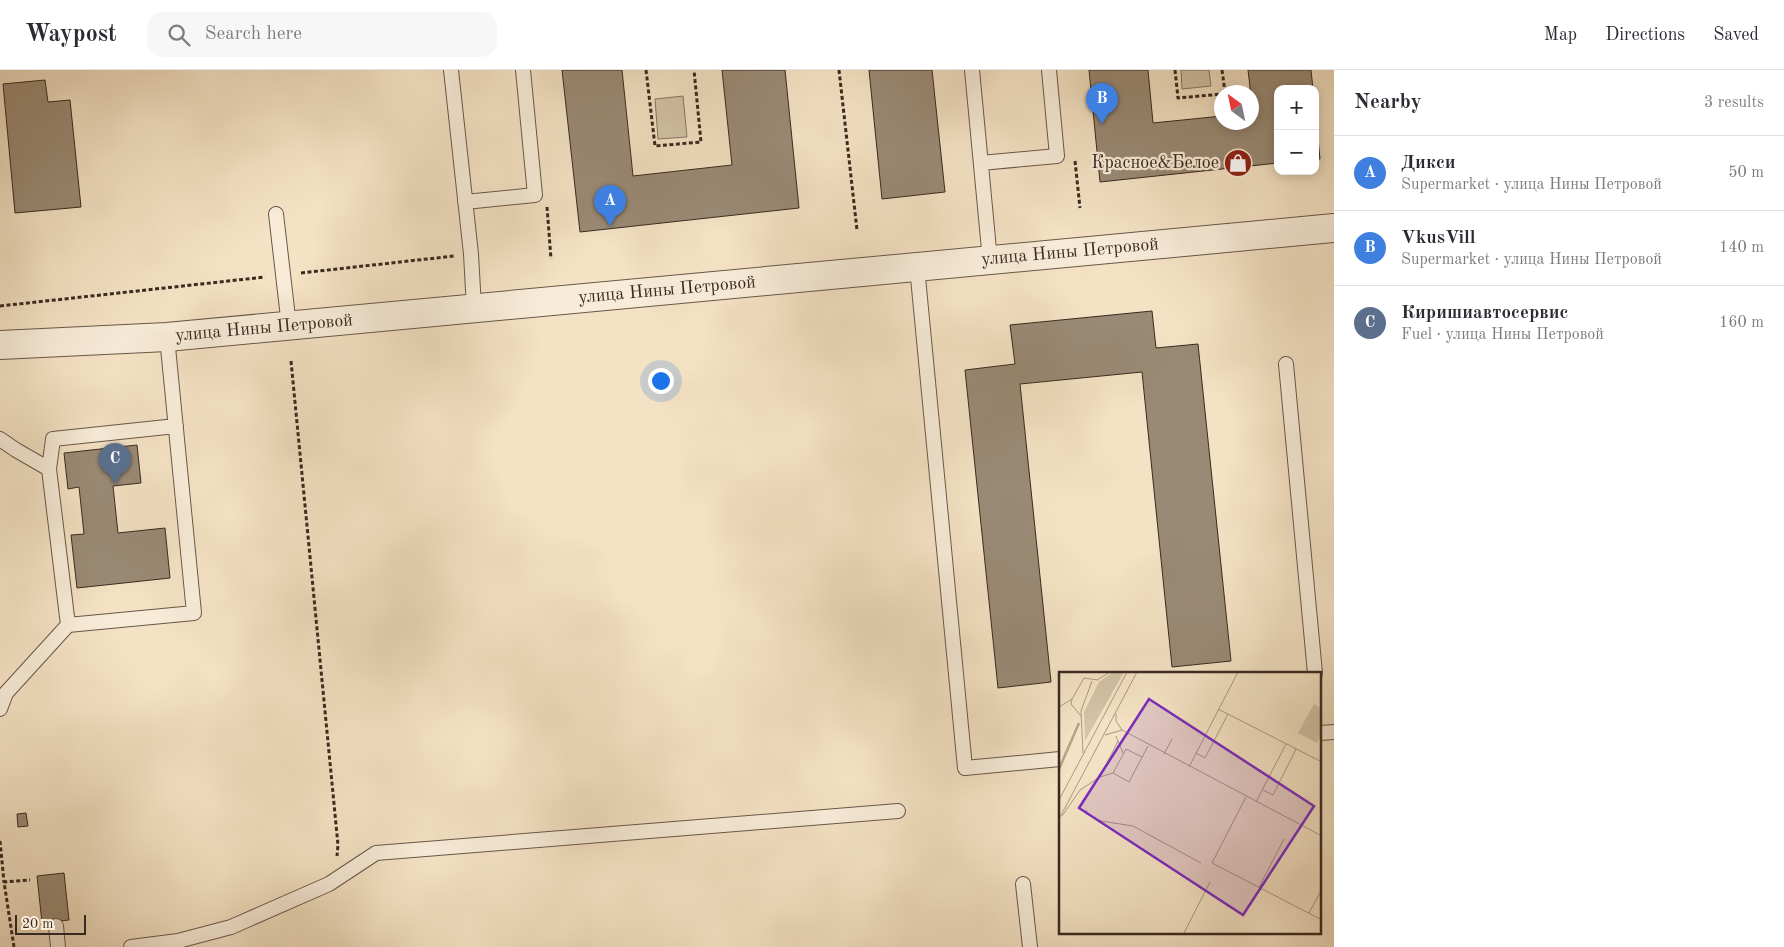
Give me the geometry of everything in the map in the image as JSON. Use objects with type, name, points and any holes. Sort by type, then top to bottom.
[{"type":"street","name":"улица Нины Петровой","points":[[0,345],[167,337],[1334,228]]},
{"type":"lane","points":[[451,70],[471,254],[474,308]]},
{"type":"lane","points":[[464,202],[535,195],[523,70]]},
{"type":"lane","points":[[972,70],[990,260]]},
{"type":"lane","points":[[982,163],[1057,156],[1049,70]]},
{"type":"lane","points":[[276,214],[289,326]]},
{"type":"lane","points":[[916,267],[965,768],[1059,759]]},
{"type":"lane","points":[[0,709],[3,687],[68,625],[194,613],[167,337]]},
{"type":"lane","points":[[1286,364],[1316,672]]},
{"type":"lane","points":[[68,625],[49,469],[53,439],[176,426]]},
{"type":"lane","points":[[0,439],[49,469]]},
{"type":"lane","points":[[130,947],[178,941],[231,927],[336,879],[376,853],[898,811]]},
{"type":"lane","points":[[1023,884],[1030,947]]},
{"type":"lane","points":[[56,926],[58,947]]},
{"type":"path","points":[[646,70],[655,146],[701,142],[694,70]]},
{"type":"path","points":[[839,70],[856,230]]},
{"type":"path","points":[[1175,70],[1178,98],[1214,94]]},
{"type":"path","points":[[1222,70],[1223,85]]},
{"type":"path","points":[[0,306],[471,254]]},
{"type":"path","points":[[290,361],[338,845],[336,879]]},
{"type":"path","points":[[0,841],[14,947]]},
{"type":"path","points":[[4,882],[30,880]]},
{"type":"shaded area","points":[[1181,70],[1209,70],[1211,86],[1182,89]]},
{"type":"shaded area","points":[[683,96],[687,137],[658,139],[655,99]]},
{"type":"building","points":[[562,70],[622,70],[633,176],[732,165],[722,70],[785,70],[799,208],[580,232]]},
{"type":"building","points":[[869,70],[932,70],[945,192],[882,199]]},
{"type":"building","points":[[1089,70],[1148,70],[1153,123],[1214,117],[1214,130],[1259,130],[1259,85],[1250,85],[1248,70],[1311,70],[1313,85],[1274,85],[1274,163],[1100,182]]},
{"type":"building","points":[[45,80],[48,102],[70,100],[81,207],[15,213],[3,84]]},
{"type":"building","points":[[1152,311],[1156,348],[1198,344],[1231,661],[1172,667],[1142,372],[1020,384],[1051,682],[998,688],[965,370],[1015,364],[1010,325]]},
{"type":"building","points":[[137,445],[141,483],[113,486],[118,533],[165,528],[170,578],[77,588],[71,535],[84,534],[79,487],[68,489],[64,453]]},
{"type":"building","points":[[26,813],[28,826],[18,827],[17,814]]},
{"type":"building","points":[[64,873],[69,920],[42,923],[37,876]]},
{"type":"place","name":"VkusVill","points":[[1102,124]]},
{"type":"place","name":"Красное&Белое","points":[[1238,163]]},
{"type":"place","name":"Дикси","points":[[610,226]]},
{"type":"place","name":"Киришиавтосервис","points":[[115,484]]}]
